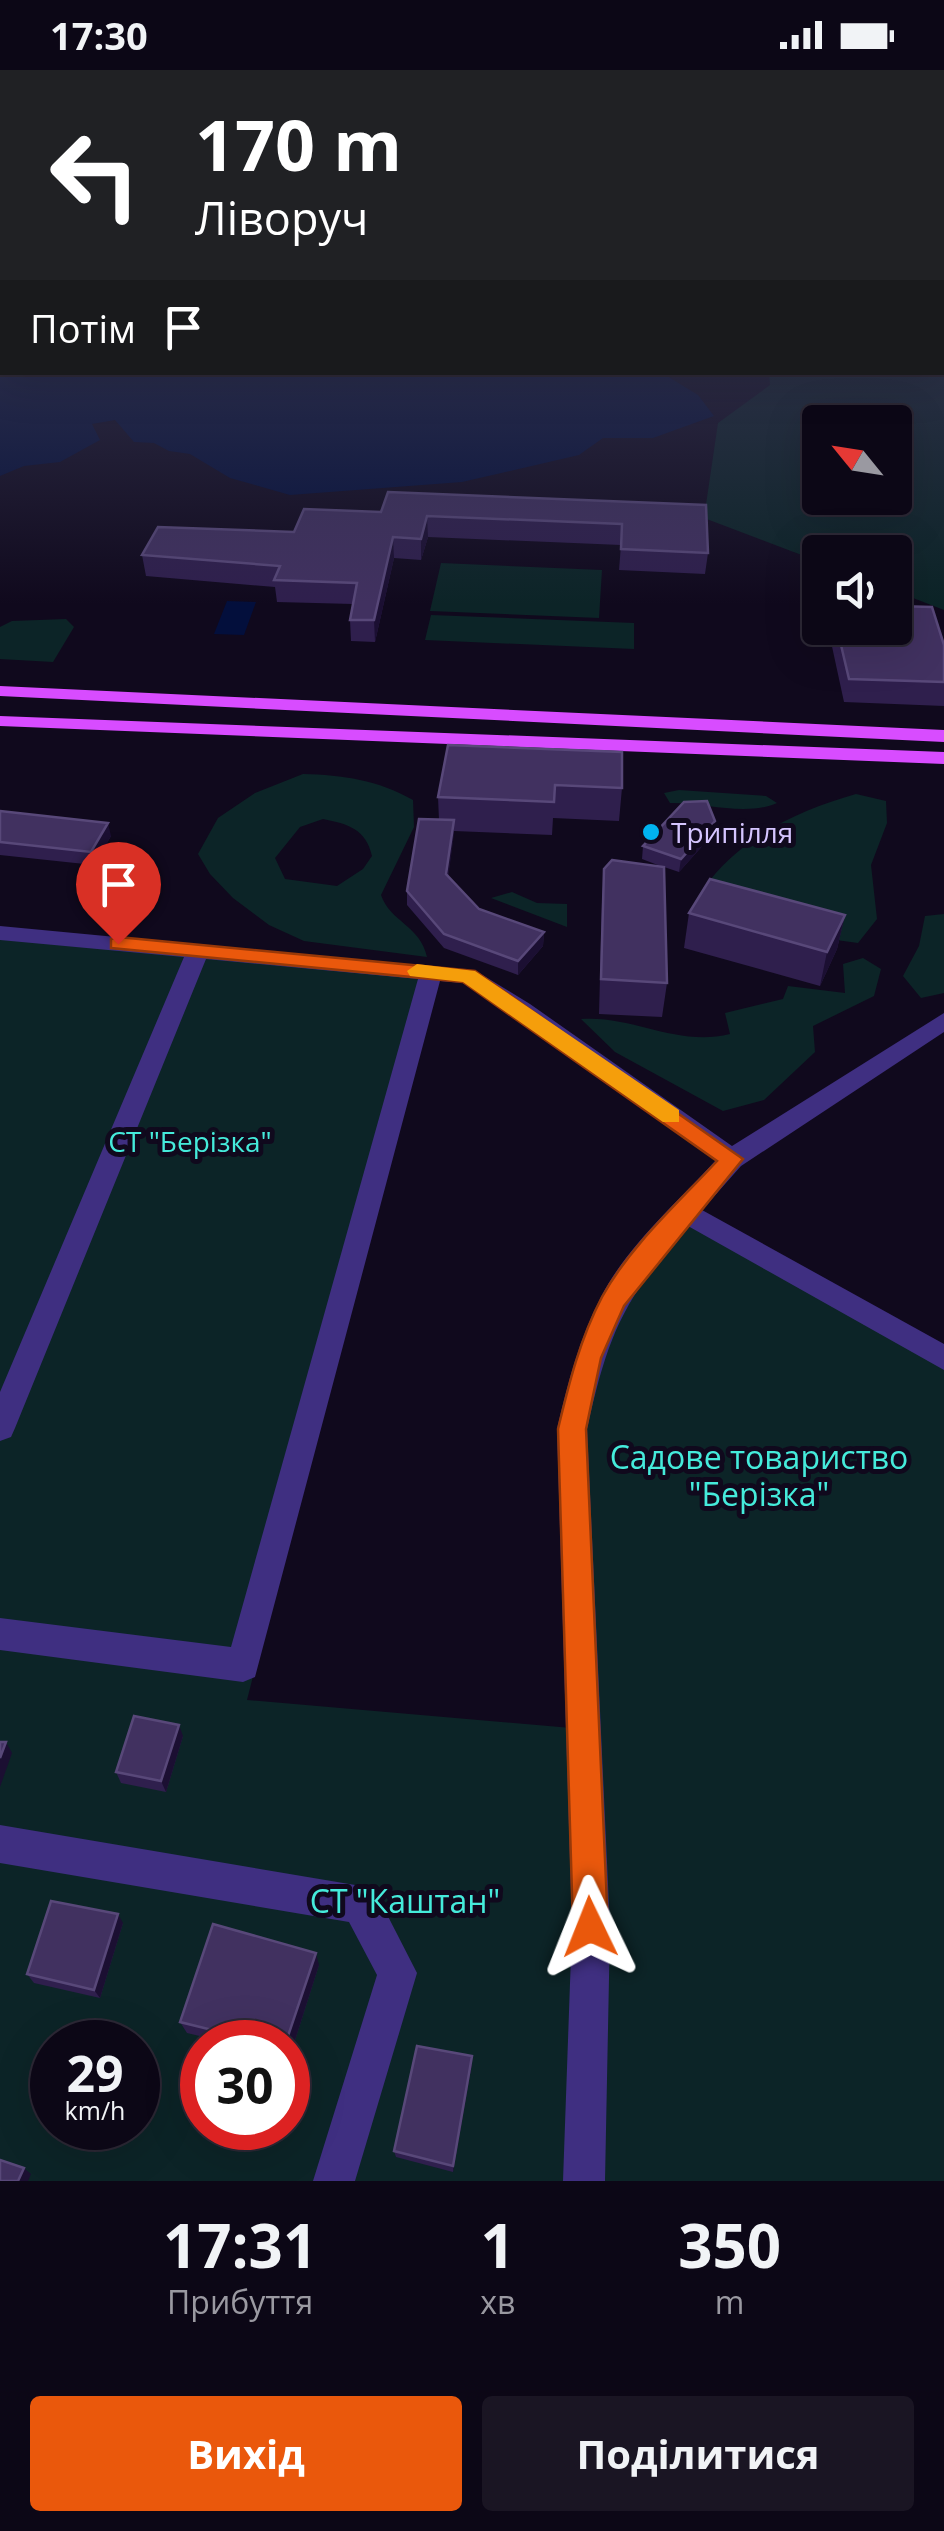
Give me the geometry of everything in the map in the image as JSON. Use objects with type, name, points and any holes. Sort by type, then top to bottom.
[{"type":"main road","points":[[0,690],[944,736]]},
{"type":"main road","points":[[0,721],[944,758]]},
{"type":"street","points":[[0,933],[468,976],[522,1009],[732,1159]]},
{"type":"street","points":[[0,1428],[198,951]]},
{"type":"street","points":[[0,1634],[243,1666],[431,972]]},
{"type":"street","points":[[584,2181],[590,1927],[572,1429],[588,1358],[613,1300],[650,1251],[732,1159],[944,1022]]},
{"type":"street","points":[[686,1213],[944,1358]]},
{"type":"street","points":[[0,1844],[361,1905],[397,1974],[334,2181]]},
{"type":"green space","points":[[739,408],[802,408],[802,515],[912,515],[912,408],[944,408],[944,610],[912,598],[912,535],[802,535],[802,555],[704,518],[718,423]]},
{"type":"green space","points":[[441,563],[602,570],[599,618],[430,611]]},
{"type":"green space","points":[[431,615],[634,623],[634,649],[425,640]]},
{"type":"green space","points":[[66,619],[74,627],[53,662],[0,659],[0,627],[12,621]]},
{"type":"green space","points":[[303,774],[373,783],[413,800],[414,827],[381,895],[391,912],[418,938],[427,957],[304,941],[269,925],[233,898],[210,874],[198,854],[218,818],[255,793]],"holes":[[[323,819],[355,829],[372,856],[363,869],[337,886],[285,879],[275,858],[300,827]]]},
{"type":"green space","points":[[679,790],[766,796],[777,803],[738,809],[670,803],[664,793]]},
{"type":"green space","points":[[856,794],[886,801],[887,823],[871,865],[877,919],[858,943],[807,936],[710,880],[741,849],[776,826]]},
{"type":"green space","points":[[512,892],[537,903],[567,904],[567,927],[491,898]]},
{"type":"green space","points":[[944,914],[944,993],[921,998],[903,976],[919,946],[925,916]]},
{"type":"green space","points":[[0,933],[431,972],[247,1700],[583,1729],[572,1429],[588,1359],[686,1213],[944,1358],[944,2181],[0,2181]]},
{"type":"green space","points":[[863,958],[881,969],[874,996],[813,1026],[815,1052],[764,1100],[723,1111],[615,1052],[581,1019],[619,1021],[691,1037],[730,1034],[725,1013],[783,999],[788,986],[845,993],[843,964]]},
{"type":"shaded area","points":[[0,408],[708,408],[714,416],[653,438],[603,438],[579,455],[462,482],[290,495],[230,478],[190,454],[169,451],[154,443],[134,442],[115,420],[92,424],[100,440],[60,462],[24,466],[0,476]]},
{"type":"shaded area","points":[[227,601],[256,602],[244,635],[214,634]]},
{"type":"building","points":[[388,492],[706,505],[708,553],[621,549],[622,524],[427,516],[421,539],[393,537],[374,620],[350,620],[357,583],[274,580],[280,566],[142,555],[158,527],[294,532],[304,509],[381,512]]},
{"type":"building","points":[[912,606],[932,607],[944,645],[944,682],[849,679],[841,645],[912,645]]},
{"type":"building","points":[[448,745],[622,752],[622,788],[555,785],[554,802],[438,797]]},
{"type":"building","points":[[707,801],[715,821],[681,859],[643,846],[684,802]]},
{"type":"building","points":[[0,811],[108,823],[91,852],[0,842]]},
{"type":"building","points":[[419,819],[454,820],[446,874],[479,909],[544,932],[518,961],[444,934],[407,891]]},
{"type":"building","points":[[612,860],[664,867],[667,983],[601,979],[604,869]]},
{"type":"building","points":[[710,879],[845,915],[827,952],[689,913]]},
{"type":"building","points":[[134,1716],[179,1725],[161,1781],[116,1772]]},
{"type":"building","points":[[51,1901],[118,1914],[94,1990],[27,1974]]},
{"type":"building","points":[[213,1924],[316,1953],[293,2020],[181,2020]]},
{"type":"building","points":[[417,2046],[472,2056],[453,2166],[394,2151]]},
{"type":"building","points":[[0,2160],[24,2168],[18,2181],[0,2181]]},
{"type":"slow traffic","points":[[417,971],[468,976],[522,1009],[671,1116]]},
{"type":"place","name":"Трипілля","points":[[651,832]]},
{"type":"route","points":[[118,944],[468,976],[522,1009],[732,1159],[650,1251],[613,1300],[588,1358],[572,1429],[590,1927]]},
{"type":"park label","name":"СТ \"Берізка\"","points":[[190,1141]]},
{"type":"park label","name":"Садове товариство \"Берізка\"","points":[[759,1474]]},
{"type":"park label","name":"СТ \"Каштан\"","points":[[405,1900]]}]
